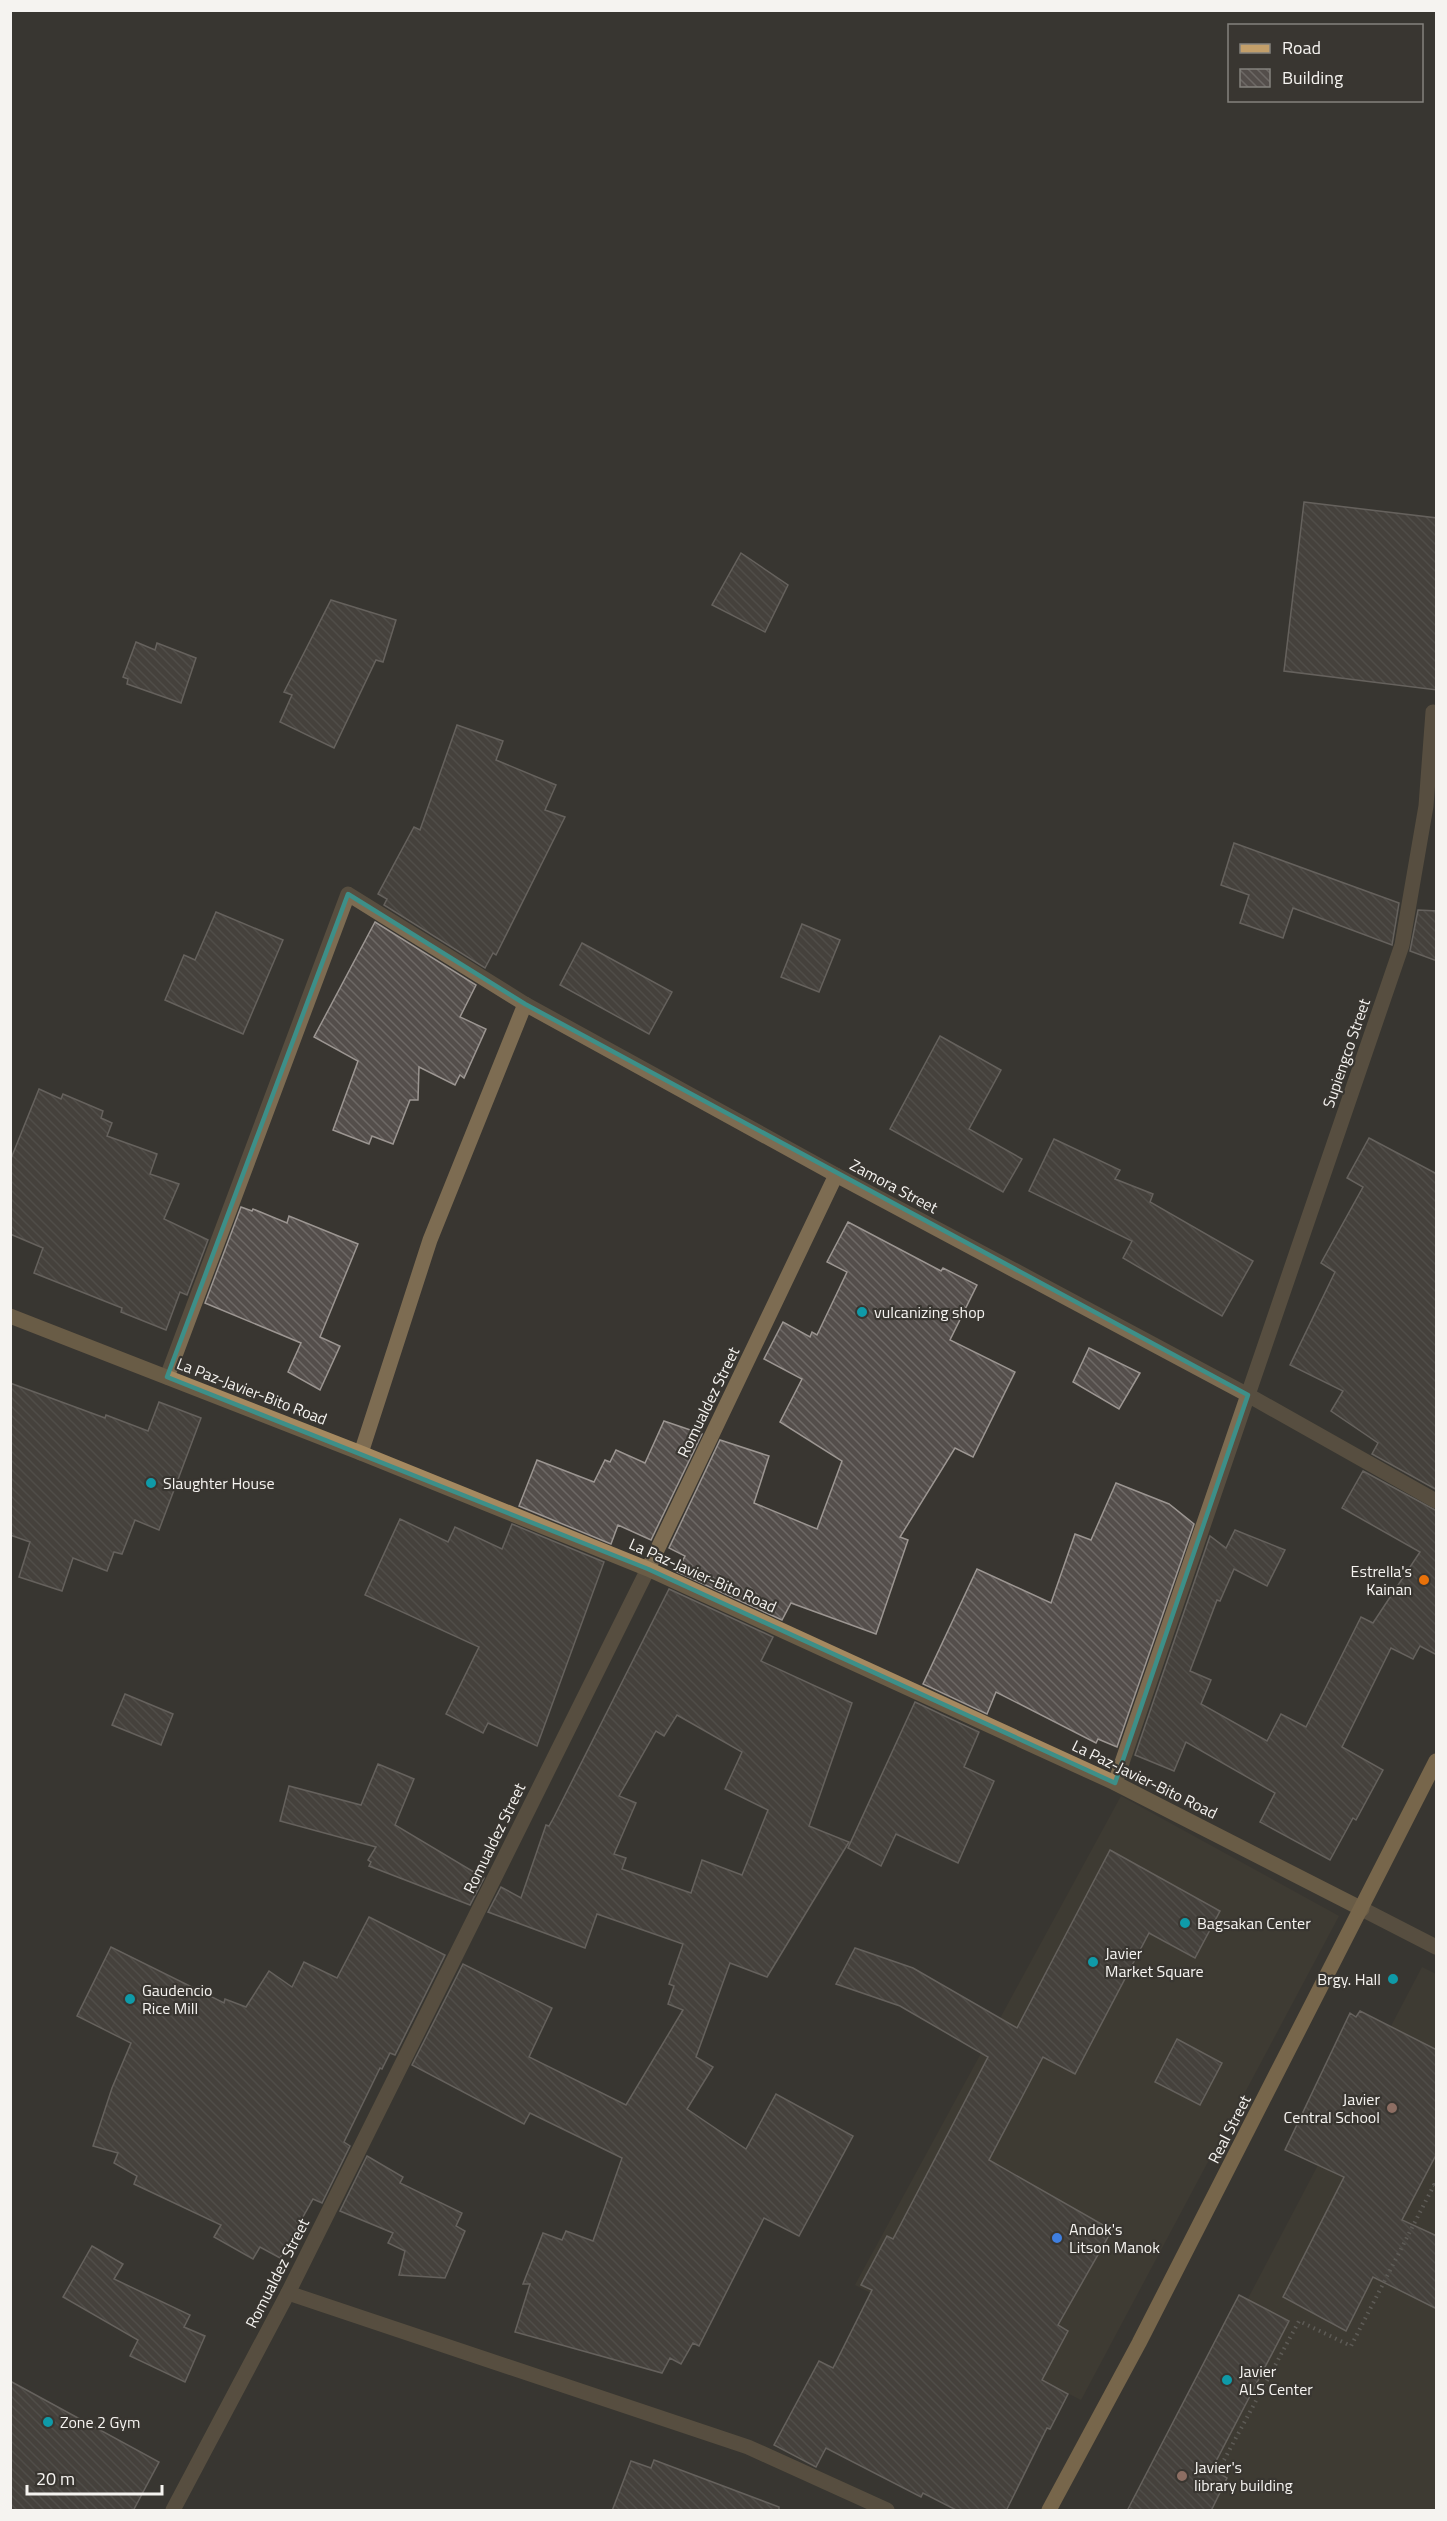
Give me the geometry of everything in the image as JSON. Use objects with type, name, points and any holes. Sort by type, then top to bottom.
[{"type":"main road","name":"La Paz-Javier-Bito Road","points":[[10,1316],[361,1453],[648,1569],[1115,1783],[1362,1909]]},
{"type":"main road","name":"Real Street","points":[[1049,2511],[1139,2343],[1437,1761]]},
{"type":"street","name":"Supiengco Street","points":[[1115,1783],[1402,945],[1426,806],[1433,712]]},
{"type":"street","name":"Zamora Street","points":[[167,1377],[348,894],[525,1004],[836,1175],[1248,1395],[1437,1501]]},
{"type":"street","points":[[361,1453],[430,1240],[525,1004]]},
{"type":"street","name":"Romualdez Street","points":[[173,2511],[288,2294],[648,1569],[836,1175]]},
{"type":"street","points":[[1362,1909],[1437,1947]]},
{"type":"street","points":[[288,2294],[748,2447],[887,2511]]},
{"type":"path","points":[[1224,2460],[1299,2321],[1351,2346],[1434,2185],[1437,2186]]},
{"type":"highlighted area","points":[[348,894],[525,1004],[1248,1395],[1115,1783],[648,1569],[167,1377]]},
{"type":"shaded area","name":"Javier Market Square","points":[[1121,1796],[1339,1916],[1081,2400],[855,2285]]},
{"type":"shaded area","name":"Javier Central School","points":[[1422,1967],[1436,1974],[1436,2510],[1137,2510]]},
{"type":"building","points":[[1304,502],[1437,518],[1437,690],[1284,671]]},
{"type":"building","points":[[741,553],[788,585],[765,632],[712,605]]},
{"type":"building","points":[[331,600],[396,620],[383,662],[376,660],[334,748],[280,722],[292,695],[284,692]]},
{"type":"building","points":[[136,642],[155,650],[157,643],[196,658],[181,703],[127,684],[128,679],[123,677]]},
{"type":"building","points":[[457,725],[503,741],[496,760],[556,785],[545,810],[565,817],[496,955],[493,953],[485,968],[384,905],[387,899],[378,894],[414,827],[420,830]]},
{"type":"building","points":[[1234,843],[1399,903],[1392,945],[1293,908],[1283,938],[1240,923],[1249,895],[1221,885]]},
{"type":"building","points":[[1418,910],[1437,911],[1437,961],[1410,951]]},
{"type":"building","points":[[216,912],[283,940],[243,1034],[165,1000],[184,955],[195,960]]},
{"type":"building","points":[[375,922],[476,985],[460,1017],[486,1029],[464,1078],[460,1075],[455,1085],[419,1067],[418,1100],[410,1100],[393,1144],[372,1136],[369,1144],[333,1130],[358,1061],[314,1037]]},
{"type":"building","points":[[802,924],[840,940],[819,992],[781,977]]},
{"type":"building","points":[[582,943],[672,992],[649,1034],[560,985]]},
{"type":"building","points":[[940,1036],[1001,1070],[969,1129],[1022,1159],[1003,1192],[890,1129]]},
{"type":"building","points":[[39,1089],[61,1099],[63,1094],[103,1111],[101,1118],[112,1123],[107,1136],[157,1154],[150,1174],[179,1184],[164,1219],[208,1240],[187,1295],[180,1292],[166,1330],[121,1312],[122,1308],[34,1273],[43,1248],[10,1234],[10,1161]]},
{"type":"building","points":[[1369,1138],[1437,1174],[1437,1490],[1372,1454],[1378,1443],[1331,1411],[1343,1391],[1290,1365],[1335,1272],[1321,1263],[1363,1187],[1347,1178]]},
{"type":"building","points":[[1054,1139],[1120,1170],[1115,1179],[1153,1194],[1150,1202],[1253,1261],[1222,1316],[1123,1258],[1132,1241],[1029,1191]]},
{"type":"building","points":[[241,1207],[252,1211],[253,1209],[287,1223],[289,1216],[358,1244],[320,1337],[340,1346],[320,1390],[288,1372],[301,1343],[205,1303]]},
{"type":"building","points":[[848,1222],[941,1271],[943,1268],[977,1285],[950,1340],[1015,1372],[973,1457],[955,1448],[900,1537],[908,1540],[876,1634],[791,1603],[782,1620],[677,1572],[685,1556],[669,1548],[720,1440],[769,1456],[754,1503],[817,1529],[842,1461],[780,1422],[802,1379],[764,1359],[783,1322],[810,1337],[812,1332],[817,1335],[847,1272],[827,1262]]},
{"type":"building","points":[[1089,1348],[1140,1373],[1119,1409],[1073,1382]]},
{"type":"building","points":[[10,1383],[105,1418],[106,1415],[148,1431],[159,1402],[201,1418],[159,1530],[135,1520],[122,1554],[114,1552],[107,1571],[73,1558],[62,1591],[19,1577],[30,1542],[10,1535]]},
{"type":"building","points":[[664,1421],[702,1434],[651,1540],[618,1525],[611,1544],[519,1506],[537,1460],[594,1482],[605,1460],[610,1462],[616,1450],[645,1463]]},
{"type":"building","points":[[1363,1471],[1437,1511],[1437,1655],[1420,1646],[1413,1659],[1391,1648],[1342,1747],[1383,1770],[1356,1820],[1353,1818],[1330,1860],[1260,1822],[1275,1793],[1186,1742],[1174,1771],[1135,1755],[1210,1536],[1226,1548],[1235,1530],[1285,1550],[1267,1586],[1234,1569],[1220,1601],[1217,1600],[1190,1671],[1211,1680],[1201,1704],[1267,1741],[1281,1714],[1306,1727],[1361,1617],[1373,1623],[1420,1552],[1342,1508]]},
{"type":"building","points":[[1116,1483],[1169,1504],[1194,1524],[1117,1747],[1098,1739],[1096,1743],[996,1692],[987,1714],[923,1684],[977,1569],[1051,1603],[1075,1534],[1091,1540]]},
{"type":"building","points":[[400,1519],[448,1542],[455,1527],[502,1549],[512,1524],[604,1562],[537,1746],[488,1723],[483,1733],[446,1714],[479,1647],[365,1595]]},
{"type":"building","points":[[669,1589],[773,1637],[761,1661],[852,1703],[809,1826],[849,1842],[767,1977],[730,1963],[696,2057],[713,2067],[687,2109],[746,2149],[776,2094],[853,2136],[799,2236],[764,2218],[699,2346],[693,2343],[681,2364],[670,2358],[662,2373],[515,2332],[530,2284],[523,2284],[543,2233],[562,2240],[566,2231],[593,2241],[622,2158],[530,2113],[524,2124],[412,2065],[463,1964],[552,2008],[529,2057],[626,2105],[683,2010],[668,2004],[674,1986],[669,1984],[683,1944],[597,1914],[585,1948],[488,1912],[501,1887],[521,1898],[546,1825],[549,1826]],"holes":[[[677,1715],[742,1752],[725,1789],[768,1810],[742,1875],[702,1860],[691,1893],[622,1869],[626,1858],[614,1854],[636,1803],[619,1796],[656,1731],[664,1736]]]},
{"type":"building","points":[[125,1694],[173,1714],[161,1745],[112,1725]]},
{"type":"building","points":[[915,1702],[979,1732],[964,1767],[994,1781],[958,1863],[896,1834],[881,1866],[848,1848]]},
{"type":"building","points":[[378,1764],[414,1779],[395,1825],[484,1878],[470,1905],[369,1866],[371,1862],[368,1860],[376,1847],[280,1821],[289,1786],[361,1805]]},
{"type":"building","points":[[1110,1850],[1220,1911],[1195,1958],[1149,1933],[1075,2074],[1043,2057],[989,2160],[1112,2230],[1058,2325],[1068,2331],[1042,2380],[1068,2394],[1050,2429],[1047,2428],[1006,2511],[958,2511],[923,2493],[921,2497],[826,2448],[816,2467],[774,2445],[819,2361],[833,2368],[872,2290],[861,2285],[887,2236],[893,2239],[988,2057],[900,2006],[836,1984],[855,1948],[913,1968],[1017,2028]]},
{"type":"building","points":[[369,1917],[445,1955],[395,2055],[390,2053],[382,2069],[380,2068],[344,2142],[350,2146],[322,2203],[313,2199],[280,2258],[260,2247],[253,2259],[214,2237],[221,2225],[134,2184],[137,2176],[114,2163],[118,2153],[93,2146],[112,2088],[131,2043],[77,2016],[111,1947],[224,2003],[225,1999],[246,2007],[269,1971],[292,1987],[304,1962],[337,1978]]},
{"type":"building","points":[[1360,2011],[1437,2050],[1437,2153],[1402,2220],[1437,2236],[1437,2309],[1373,2277],[1346,2331],[1283,2297],[1344,2177],[1285,2150],[1350,2013],[1356,2017]]},
{"type":"building","points":[[1177,2039],[1222,2063],[1200,2105],[1155,2082]]},
{"type":"building","points":[[367,2156],[403,2177],[400,2183],[462,2213],[456,2226],[465,2231],[445,2278],[399,2275],[405,2251],[388,2243],[393,2233],[340,2211]]},
{"type":"building","points":[[92,2246],[123,2264],[114,2279],[190,2315],[184,2327],[205,2336],[185,2382],[130,2356],[138,2340],[63,2297]]},
{"type":"building","name":"Javier ALS Center","points":[[1239,2295],[1289,2321],[1212,2469],[1227,2478],[1211,2511],[1127,2511]]},
{"type":"building","name":"Zone 2 Gym","points":[[10,2381],[159,2462],[133,2511],[10,2511]]},
{"type":"building","points":[[654,2460],[779,2507],[779,2511],[612,2511],[631,2461],[651,2468]]},
{"type":"place","name":"vulcanizing shop","points":[[862,1312]]},
{"type":"place","name":"Slaughter House","points":[[151,1483]]},
{"type":"place","name":"Estrella's Kainan","points":[[1424,1580]]},
{"type":"place","name":"Bagsakan Center","points":[[1185,1923]]},
{"type":"place","name":"Javier Market Square","points":[[1093,1962]]},
{"type":"place","name":"Brgy. Hall","points":[[1393,1979]]},
{"type":"place","name":"Gaudencio Rice Mill","points":[[130,1999]]},
{"type":"place","name":"Javier Central School","points":[[1392,2108]]},
{"type":"place","name":"Andok's Litson Manok","points":[[1057,2238]]},
{"type":"place","name":"Javier ALS Center","points":[[1227,2380]]},
{"type":"place","name":"Zone 2 Gym","points":[[48,2422]]},
{"type":"place","name":"Javier's library building","points":[[1182,2476]]}]
